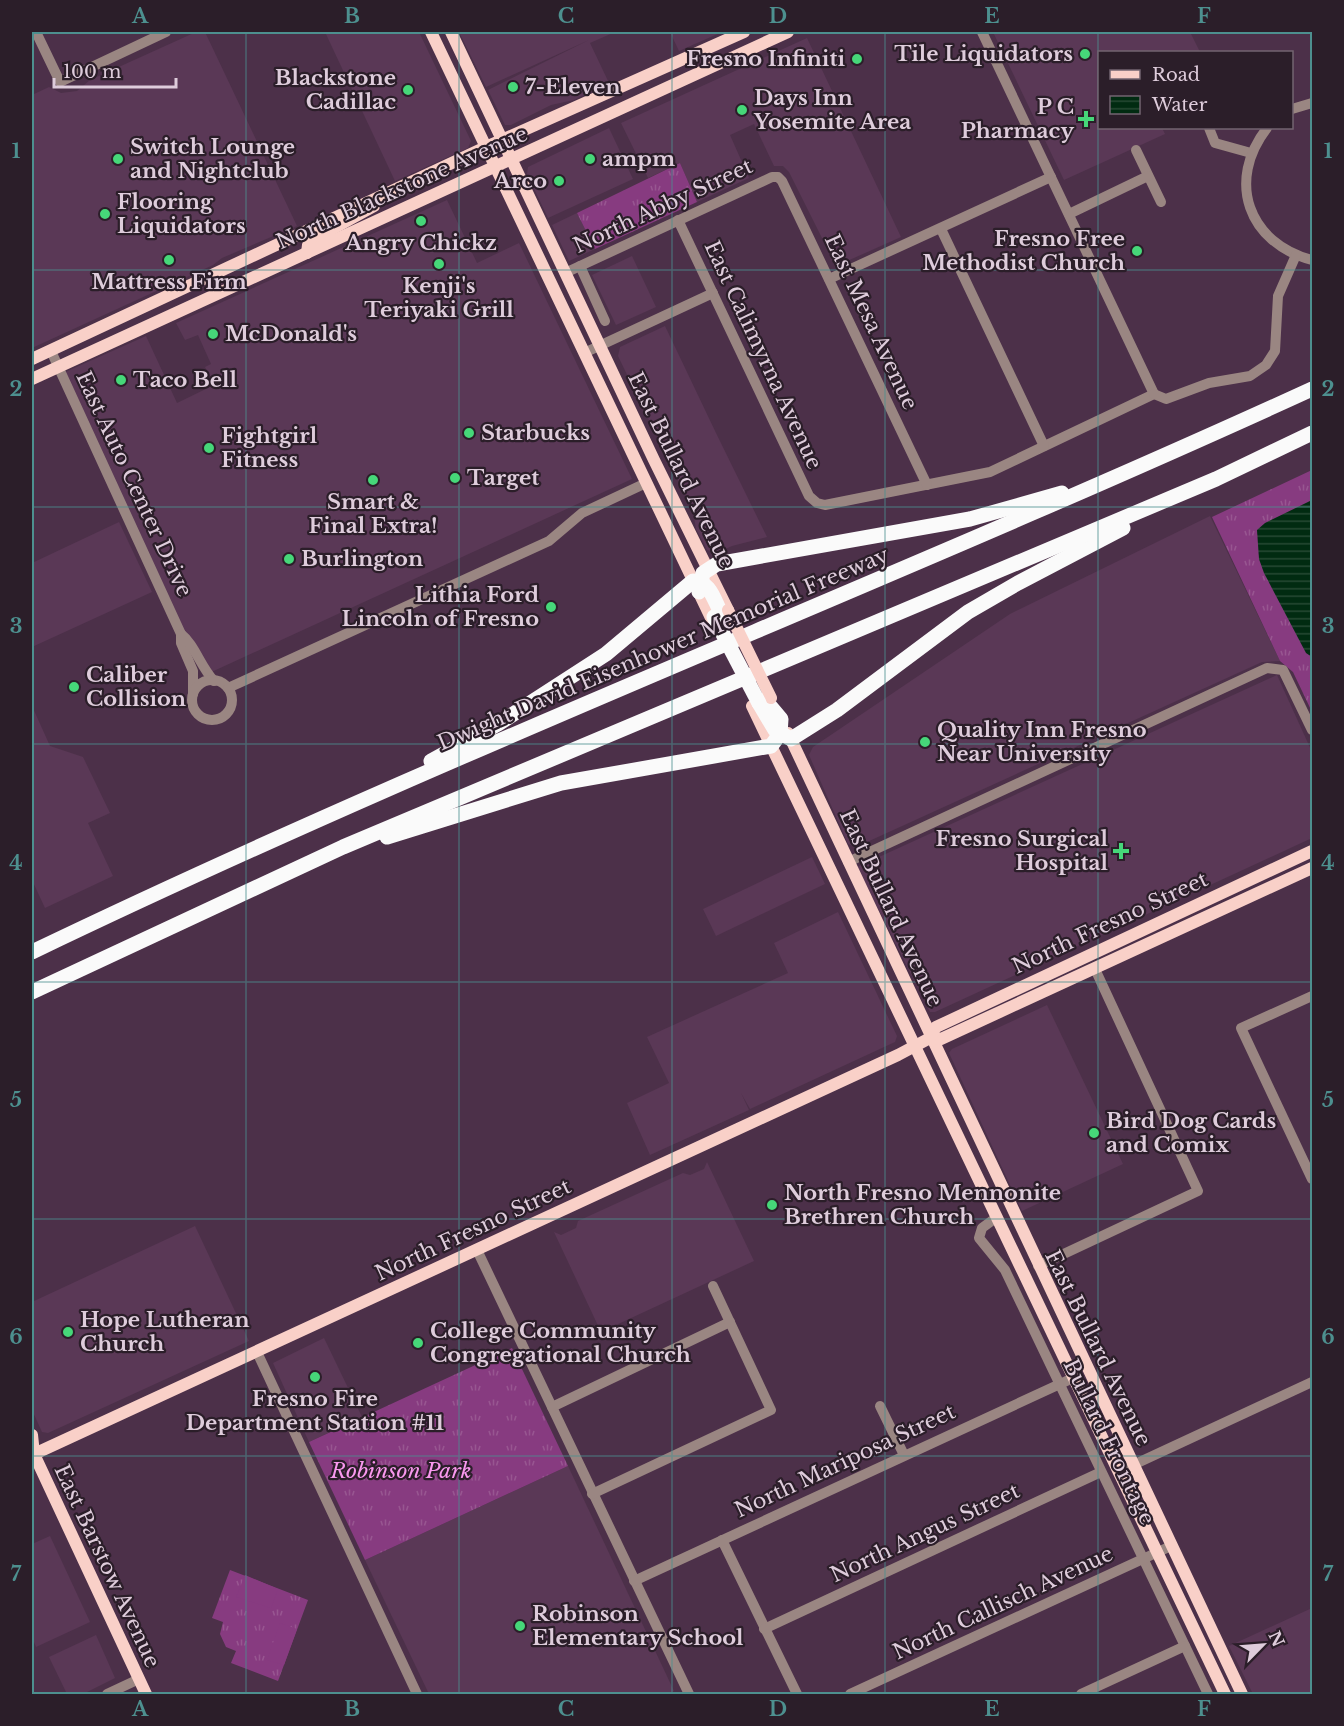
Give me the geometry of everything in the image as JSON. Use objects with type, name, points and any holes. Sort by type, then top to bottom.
[{"type":"highway","name":"Dwight David Eisenhower Memorial Freeway","points":[[32,952],[194,874],[363,799],[1125,475],[1312,389]]},
{"type":"highway","points":[[343,847],[368,844],[561,783],[781,735],[837,710],[968,612],[1018,583],[1216,479],[1312,433]]},
{"type":"highway","points":[[363,799],[498,724],[564,682],[701,585],[717,564],[970,519],[1125,475]]},
{"type":"highway","points":[[32,992],[209,907],[343,847],[1216,479]]},
{"type":"highway","points":[[701,585],[708,587],[762,702],[781,735]]},
{"type":"highway","points":[[701,585],[719,614]]},
{"type":"main road","name":"East Bullard Avenue","points":[[431,32],[646,483],[701,585]]},
{"type":"main road","points":[[441,32],[453,35]]},
{"type":"main road","name":"North Blackstone Avenue","points":[[32,360],[486,147],[744,32]]},
{"type":"main road","name":"North Blackstone Avenue","points":[[32,379],[788,32]]},
{"type":"main road","name":"East Bullard Avenue","points":[[453,35],[599,346],[701,585]]},
{"type":"main road","points":[[307,253],[308,245],[314,239],[357,218],[404,185]]},
{"type":"main road","points":[[232,287],[238,275],[285,252],[289,248],[290,240]]},
{"type":"main road","name":"East Bullard Avenue","points":[[762,702],[848,862],[1242,1695]]},
{"type":"main road","name":"East Bullard Avenue","points":[[781,735],[914,1046],[1225,1695]]},
{"type":"main road","name":"North Fresno Street","points":[[930,1038],[936,1027],[1312,850]]},
{"type":"main road","name":"North Fresno Street","points":[[32,1454],[257,1352],[930,1038],[941,1039],[1312,868]]},
{"type":"main road","points":[[1095,969],[1097,961],[1163,927],[1168,918]]},
{"type":"main road","points":[[997,1217],[1007,1222],[1028,1263],[1038,1266]]},
{"type":"main road","name":"East Barstow Avenue","points":[[32,1435],[32,1454],[146,1695]]},
{"type":"main road","points":[[1212,1666],[1232,1695]]},
{"type":"street","points":[[36,32],[60,82],[166,32]]},
{"type":"street","points":[[982,32],[1155,394],[1166,399],[1209,383],[1250,376],[1266,365],[1275,351],[1278,296],[1296,255]]},
{"type":"street","points":[[1293,109],[1312,103]]},
{"type":"street","points":[[1209,129],[1215,143],[1251,153]]},
{"type":"street","points":[[1266,129],[1251,153],[1246,184],[1253,213],[1270,239],[1296,255],[1312,260]]},
{"type":"street","points":[[1136,150],[1161,202]]},
{"type":"street","points":[[1069,214],[1148,176]]},
{"type":"street","name":"North Abby Street","points":[[565,273],[772,177],[778,177]]},
{"type":"street","name":"East Mesa Avenue","points":[[778,177],[782,181],[927,485]]},
{"type":"street","points":[[829,279],[1051,177]]},
{"type":"street","name":"East Calimyrna Avenue","points":[[678,220],[809,496],[817,503],[825,505],[927,485]]},
{"type":"street","points":[[941,229],[1044,446]]},
{"type":"street","points":[[580,266],[605,321]]},
{"type":"street","points":[[585,353],[713,293]]},
{"type":"street","name":"East Auto Center Drive","points":[[51,351],[181,634],[181,643],[193,671],[193,694]]},
{"type":"street","points":[[927,485],[990,472],[1155,394]]},
{"type":"street","points":[[228,688],[549,541],[582,513],[646,483]]},
{"type":"street","name":"East Auto Center Drive","points":[[181,634],[188,639],[200,666],[214,681]]},
{"type":"street","points":[[848,862],[1267,668],[1278,667],[1286,675],[1312,730]]},
{"type":"street","points":[[214,681],[228,688],[232,696],[231,708],[217,720],[199,715],[193,705],[193,694],[202,683],[214,681]]},
{"type":"street","points":[[1038,1266],[1198,1191],[1095,969]]},
{"type":"street","points":[[1312,996],[1241,1028],[1312,1179]]},
{"type":"street","name":"Bullard Frontage","points":[[997,1217],[982,1228],[979,1238],[1005,1270],[1208,1695]]},
{"type":"street","points":[[477,1250],[688,1695]]},
{"type":"street","points":[[592,1494],[771,1410],[713,1286]]},
{"type":"street","points":[[552,1407],[730,1322]]},
{"type":"street","points":[[257,1352],[417,1695]]},
{"type":"street","name":"North Mariposa Street","points":[[634,1581],[1073,1378]]},
{"type":"street","points":[[1118,1472],[1312,1382]]},
{"type":"street","points":[[880,1406],[904,1455]]},
{"type":"street","name":"North Angus Street","points":[[764,1629],[1101,1472]]},
{"type":"street","points":[[722,1540],[797,1695]]},
{"type":"street","name":"North Callisch Avenue","points":[[850,1695],[1171,1546]]},
{"type":"street","points":[[1081,1695],[1185,1646]]},
{"type":"street","points":[[106,1695],[139,1679]]},
{"type":"shaded area","points":[[196,32],[205,32],[297,226],[222,258],[213,265],[32,348],[32,95],[49,87],[61,93],[77,91],[90,80]]},
{"type":"shaded area","points":[[325,32],[419,32],[471,141],[468,148],[395,181]]},
{"type":"shaded area","points":[[459,32],[615,32],[590,43],[609,83],[574,100],[551,105],[511,125],[505,125],[488,90],[589,40],[486,87]]},
{"type":"shaded area","points":[[670,32],[722,32],[679,51]]},
{"type":"shaded area","points":[[993,32],[1190,32],[1200,51],[1098,51],[1098,129],[1162,129],[1165,134],[1064,180]]},
{"type":"shaded area","points":[[807,38],[901,237],[836,266],[789,172],[783,166],[774,166],[754,124],[730,135],[749,178],[697,202],[680,163],[648,178],[621,123]]},
{"type":"shaded area","points":[[609,128],[633,179],[548,218],[527,174],[528,167]]},
{"type":"shaded area","points":[[447,200],[477,263],[519,243],[632,479],[205,675],[63,373],[146,336],[177,403],[214,385],[205,367],[211,364],[198,335],[185,340],[176,323]]},
{"type":"shaded area","points":[[577,213],[595,249],[569,261],[552,225]]},
{"type":"shaded area","points":[[632,256],[656,307],[616,325],[592,275]]},
{"type":"shaded area","points":[[665,326],[767,537],[732,546],[717,553],[707,550],[696,529],[693,511],[618,356],[620,347]]},
{"type":"shaded area","points":[[1210,516],[1280,661],[1262,662],[856,847],[848,844],[809,755],[813,747],[1010,614]]},
{"type":"shaded area","points":[[119,522],[152,592],[32,647],[32,563]]},
{"type":"shaded area","points":[[1277,675],[1312,752],[1312,838],[935,1012],[930,1012],[857,867]]},
{"type":"shaded area","points":[[32,706],[50,746],[83,757],[110,813],[88,823],[113,876],[45,908],[32,880]]},
{"type":"shaded area","points":[[812,857],[825,884],[716,936],[703,909]]},
{"type":"shaded area","points":[[838,912],[897,1036],[895,1042],[750,1109],[741,1093],[749,1110],[650,1155],[627,1103],[669,1083],[647,1037],[788,973],[774,943]]},
{"type":"shaded area","points":[[1047,1005],[1123,1164],[1022,1211],[949,1053],[952,1049]]},
{"type":"shaded area","points":[[707,1162],[754,1261],[601,1332],[554,1232],[561,1235],[576,1228],[578,1221],[683,1173],[690,1175],[704,1169]]},
{"type":"shaded area","points":[[195,1226],[249,1341],[48,1433],[42,1432],[32,1410],[32,1302]]},
{"type":"shaded area","points":[[324,1338],[362,1417],[309,1442],[273,1363]]},
{"type":"shaded area","name":"Robinson Elementary School","points":[[568,1466],[674,1691],[668,1694],[429,1694],[365,1560]]},
{"type":"shaded area","points":[[50,1536],[90,1622],[36,1647],[32,1637],[32,1544]]},
{"type":"shaded area","points":[[1312,1608],[1312,1694],[1253,1694],[1229,1646]]},
{"type":"shaded area","points":[[96,1635],[115,1678],[83,1694],[67,1694],[49,1657]]},
{"type":"green space","points":[[680,163],[697,202],[595,249],[577,213]]},
{"type":"green space","points":[[1312,470],[1312,712],[1293,672],[1280,661],[1212,517]]},
{"type":"green space","name":"Robinson Park","points":[[512,1348],[568,1466],[365,1560],[309,1442]]},
{"type":"green space","points":[[230,1570],[308,1600],[278,1681],[231,1663],[236,1651],[226,1647],[220,1634],[223,1622],[212,1618]]},
{"type":"green space","points":[[245,1575],[278,1589],[271,1608],[236,1597]]},
{"type":"green space","points":[[280,1623],[297,1629],[284,1665],[267,1660]]},
{"type":"water","points":[[1312,500],[1312,657],[1306,653],[1264,573],[1259,559],[1257,530],[1265,523]]},
{"type":"place","name":"Tile Liquidators","points":[[1085,54]]},
{"type":"place","name":"Fresno Infiniti","points":[[857,59]]},
{"type":"place","name":"7-Eleven","points":[[513,87]]},
{"type":"place","name":"Blackstone Cadillac","points":[[408,90]]},
{"type":"place","name":"Days Inn Yosemite Area","points":[[742,110]]},
{"type":"place","name":"P C Pharmacy","points":[[1086,119]]},
{"type":"place","name":"Switch Lounge and Nightclub","points":[[118,159]]},
{"type":"place","name":"ampm","points":[[590,159]]},
{"type":"place","name":"Arco","points":[[559,181]]},
{"type":"place","name":"Flooring Liquidators","points":[[105,214]]},
{"type":"place","name":"Angry Chickz","points":[[421,221]]},
{"type":"place","name":"Fresno Free Methodist Church","points":[[1137,251]]},
{"type":"place","name":"Mattress Firm","points":[[169,260]]},
{"type":"place","name":"Kenji's Teriyaki Grill","points":[[439,264]]},
{"type":"place","name":"McDonald's","points":[[213,334]]},
{"type":"place","name":"Taco Bell","points":[[121,380]]},
{"type":"place","name":"Starbucks","points":[[469,433]]},
{"type":"place","name":"Fightgirl Fitness","points":[[209,448]]},
{"type":"place","name":"Target","points":[[455,478]]},
{"type":"place","name":"Smart & Final Extra!","points":[[373,480]]},
{"type":"place","name":"Burlington","points":[[289,559]]},
{"type":"place","name":"Lithia Ford Lincoln of Fresno","points":[[551,607]]},
{"type":"place","name":"Caliber Collision","points":[[74,687]]},
{"type":"place","name":"Quality Inn Fresno Near University","points":[[925,742]]},
{"type":"place","name":"Fresno Surgical Hospital","points":[[1121,851]]},
{"type":"place","name":"Bird Dog Cards and Comix","points":[[1094,1133]]},
{"type":"place","name":"North Fresno Mennonite Brethren Church","points":[[772,1205]]},
{"type":"place","name":"Hope Lutheran Church","points":[[68,1332]]},
{"type":"place","name":"College Community Congregational Church","points":[[418,1343]]},
{"type":"place","name":"Fresno Fire Department Station #11","points":[[315,1377]]},
{"type":"place","name":"Robinson Elementary School","points":[[520,1626]]}]
